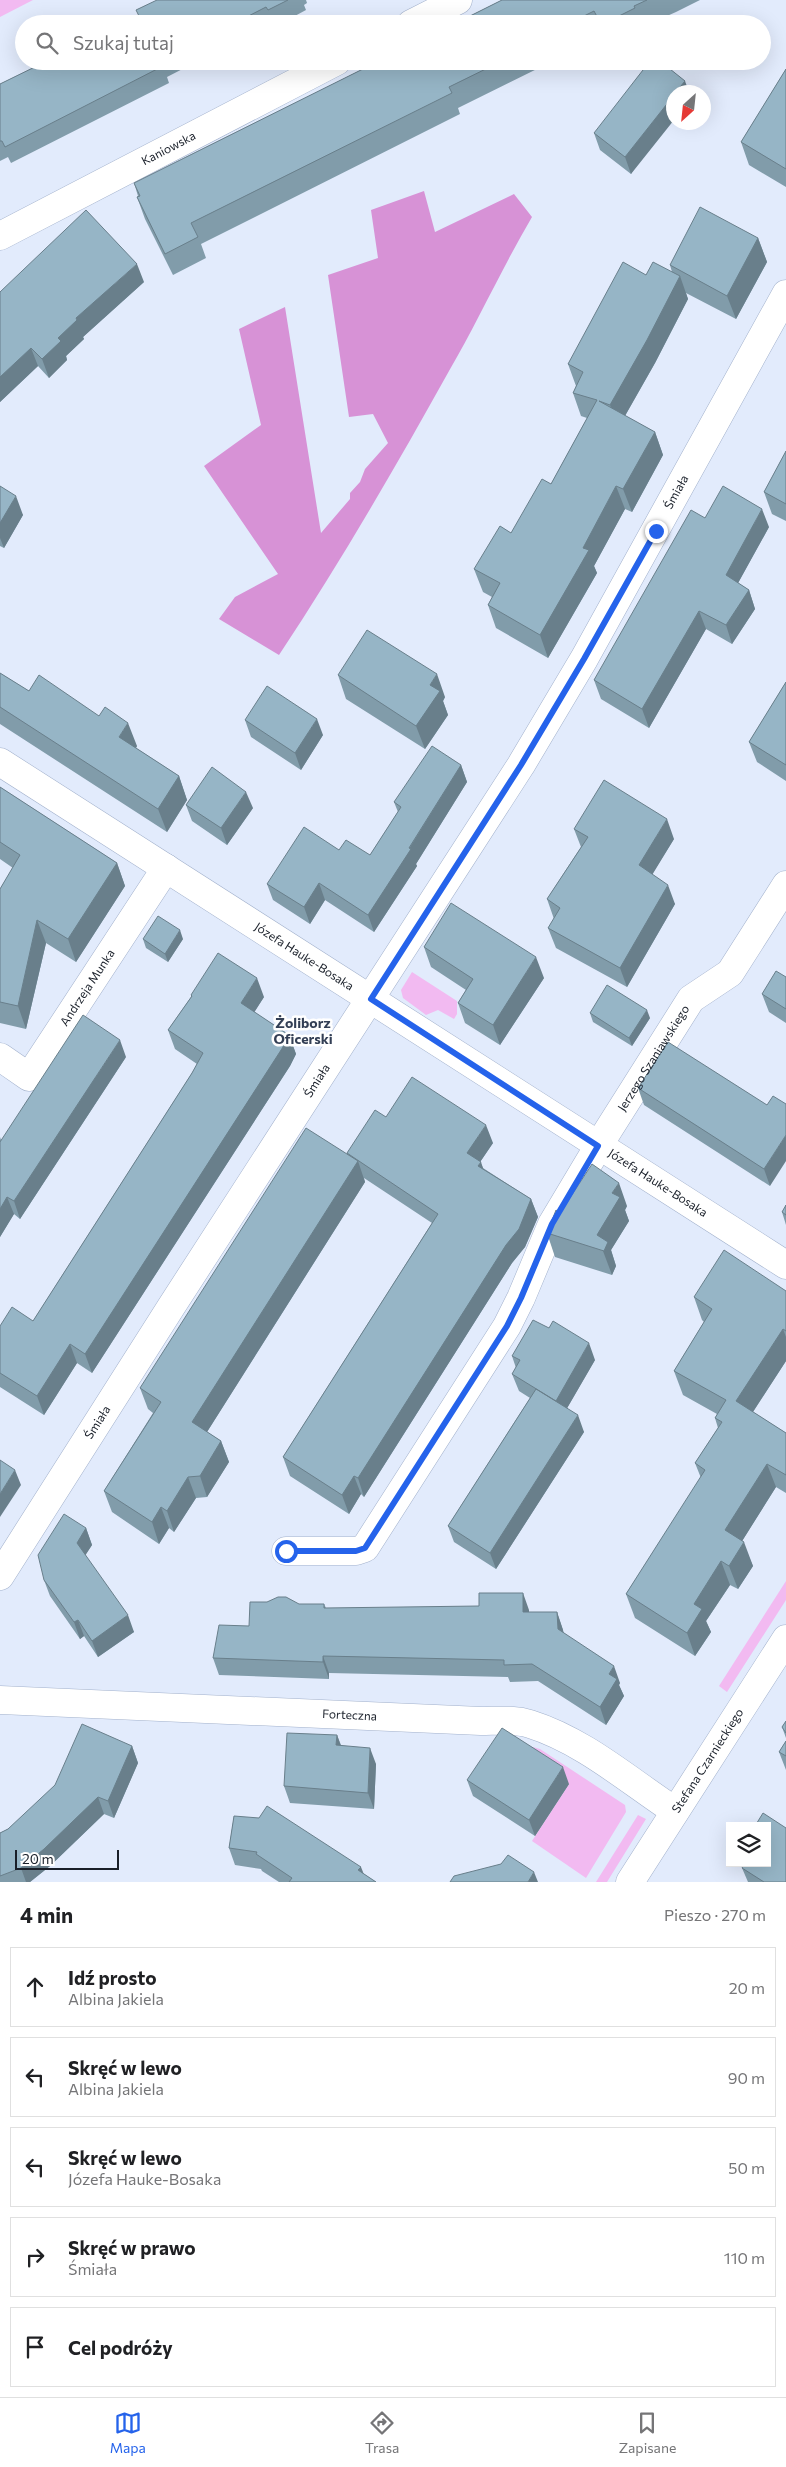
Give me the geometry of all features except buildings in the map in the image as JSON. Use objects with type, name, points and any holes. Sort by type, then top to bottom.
[{"type":"street","points":[[429,15],[458,0]]},
{"type":"street","name":"Kaniowska","points":[[0,236],[320,70]]},
{"type":"street","name":"Śmiała","points":[[0,1576],[235,1206],[521,765],[584,659],[786,294]]},
{"type":"street","name":"Józefa Hauke-Bosaka","points":[[0,762],[786,1265]]},
{"type":"street","name":"Andrzeja Munka","points":[[0,1057],[29,1077],[166,868]]},
{"type":"street","name":"Jerzego Szaniawskiego","points":[[286,1551],[356,1551],[365,1548],[507,1326],[521,1298],[552,1224],[598,1146],[691,999],[730,973],[786,884]]},
{"type":"street","name":"Stefana Czarnieckiego","points":[[630,1882],[786,1639]]},
{"type":"street","name":"Forteczna","points":[[0,1700],[520,1722],[567,1740],[595,1756],[675,1812]]},
{"type":"shaded area","points":[[0,0],[33,0],[0,17]]},
{"type":"shaded area","points":[[424,191],[435,232],[514,194],[532,217],[460,352],[388,479],[279,655],[219,619],[235,597],[278,574],[204,466],[261,425],[239,329],[285,307],[321,533],[350,499],[350,493],[360,482],[365,469],[388,443],[373,414],[349,417],[328,275],[378,258],[371,210]]},
{"type":"shaded area","points":[[412,972],[457,1001],[457,1014],[454,1019],[438,1010],[426,1015],[403,998],[401,990]]},
{"type":"shaded area","points":[[786,1581],[786,1600],[727,1692],[719,1686]]},
{"type":"shaded area","points":[[529,1746],[540,1749],[625,1805],[626,1812],[586,1878],[532,1841],[569,1784]]},
{"type":"shaded area","points":[[638,1815],[646,1819],[607,1882],[596,1882]]},
{"type":"district","name":"Żoliborz Oficerski","points":[[303,1032]]},
{"type":"route","points":[[286,1551],[356,1551],[365,1548],[507,1326],[521,1298],[552,1224],[598,1146],[371,999],[521,765],[584,659],[656,531]]}]
